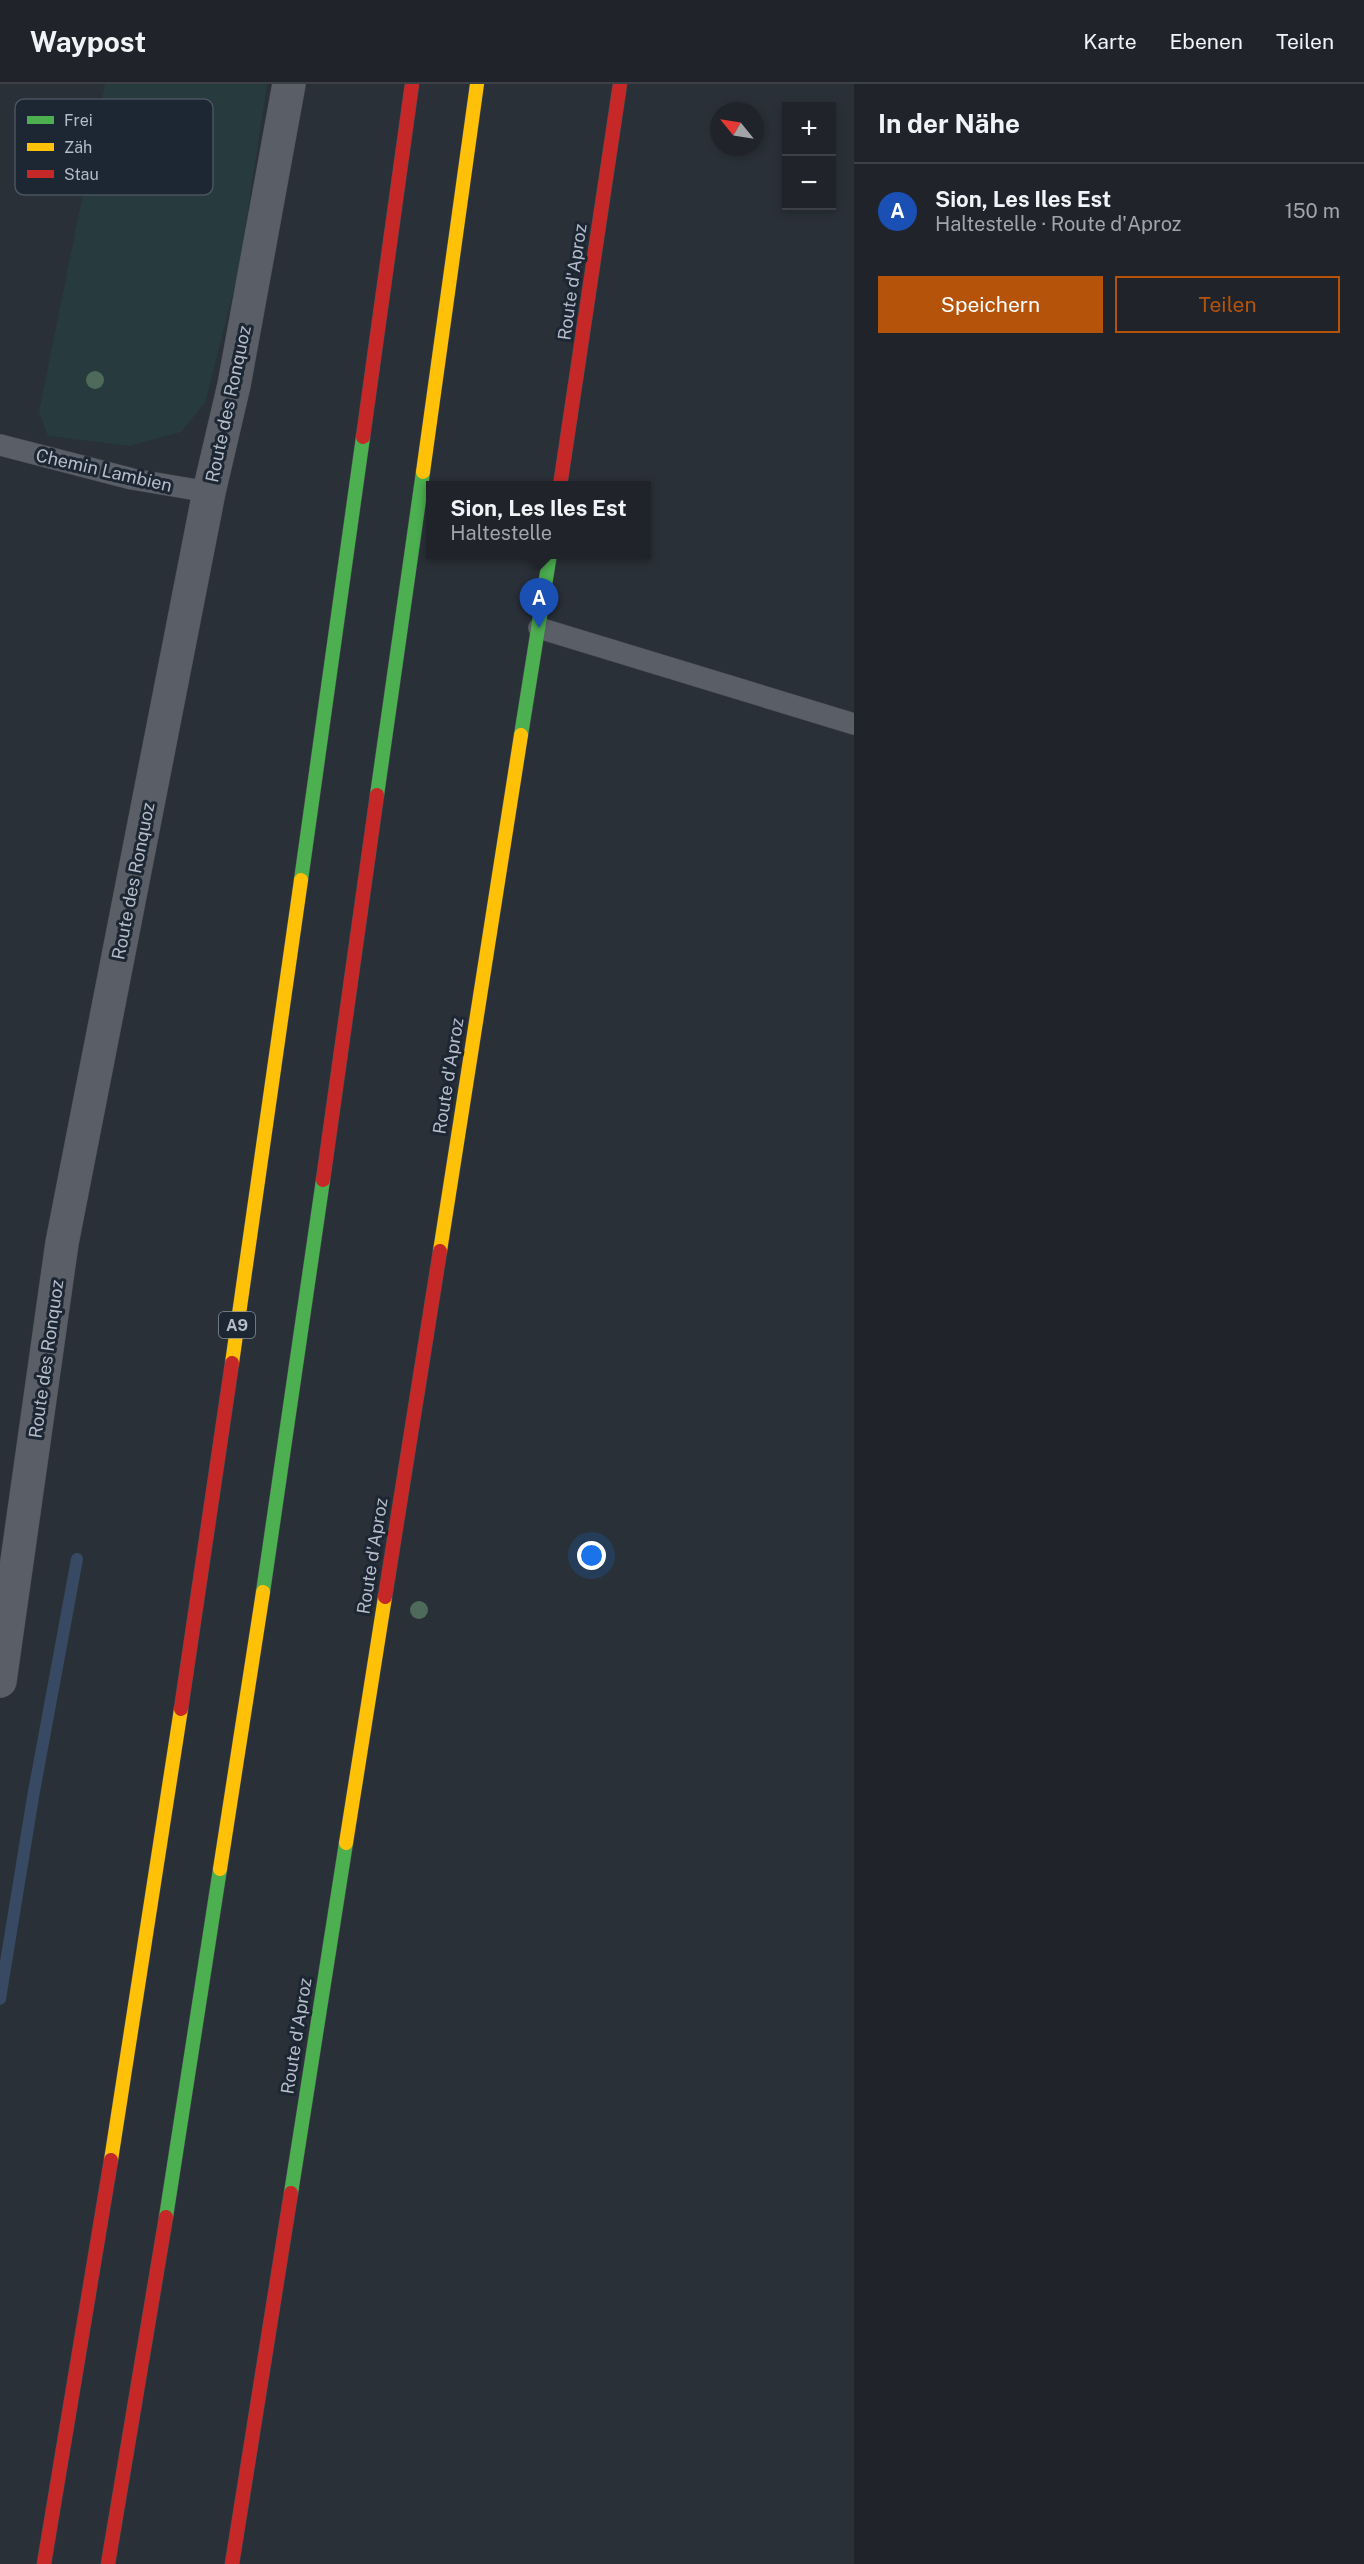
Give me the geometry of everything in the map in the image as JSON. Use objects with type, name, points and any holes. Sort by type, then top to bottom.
[{"type":"main road","name":"A9","points":[[44,2564],[118,2114],[228,1392],[412,84]]},
{"type":"main road","points":[[108,2564],[188,2079],[278,1488],[477,84]]},
{"type":"main road","name":"Route d'Aproz","points":[[561,481],[620,84]]},
{"type":"main road","name":"Route d'Aproz","points":[[232,2564],[549,559]]},
{"type":"street","name":"Route des Ronquoz","points":[[0,1682],[62,1243],[209,492],[234,385],[289,84]]},
{"type":"lane","name":"Chemin Lambien","points":[[0,445],[132,479],[209,492]]},
{"type":"lane","points":[[539,628],[854,724]]},
{"type":"green space","points":[[105,84],[267,84],[239,269],[205,403],[181,432],[129,446],[48,436],[39,412],[83,195],[213,195],[213,99],[102,99]]},
{"type":"waterway","points":[[0,1999],[33,1797],[77,1559]]},
{"type":"traffic: fast","points":[[301,880],[363,437]]},
{"type":"traffic: fast","points":[[377,795],[423,472]]},
{"type":"traffic: fast","points":[[521,735],[549,559]]},
{"type":"traffic: fast","points":[[263,1592],[323,1180]]},
{"type":"traffic: fast","points":[[291,2193],[346,1843]]},
{"type":"traffic: fast","points":[[166,2217],[220,1869]]},
{"type":"traffic: slow","points":[[423,472],[477,84]]},
{"type":"traffic: slow","points":[[440,1251],[521,735]]},
{"type":"traffic: slow","points":[[232,1363],[301,880]]},
{"type":"traffic: slow","points":[[220,1869],[263,1592]]},
{"type":"traffic: slow","points":[[346,1843],[385,1597]]},
{"type":"traffic: slow","points":[[111,2160],[181,1709]]},
{"type":"traffic: jam","points":[[363,437],[412,84]]},
{"type":"traffic: jam","points":[[561,481],[620,84]]},
{"type":"traffic: jam","points":[[323,1180],[377,795]]},
{"type":"traffic: jam","points":[[385,1597],[440,1251]]},
{"type":"traffic: jam","points":[[181,1709],[232,1363]]},
{"type":"traffic: jam","points":[[44,2564],[111,2160]]},
{"type":"traffic: jam","points":[[232,2564],[291,2193]]},
{"type":"traffic: jam","points":[[108,2564],[166,2217]]},
{"type":"place","name":"Sion, Les Iles Est","points":[[539,628]]}]
